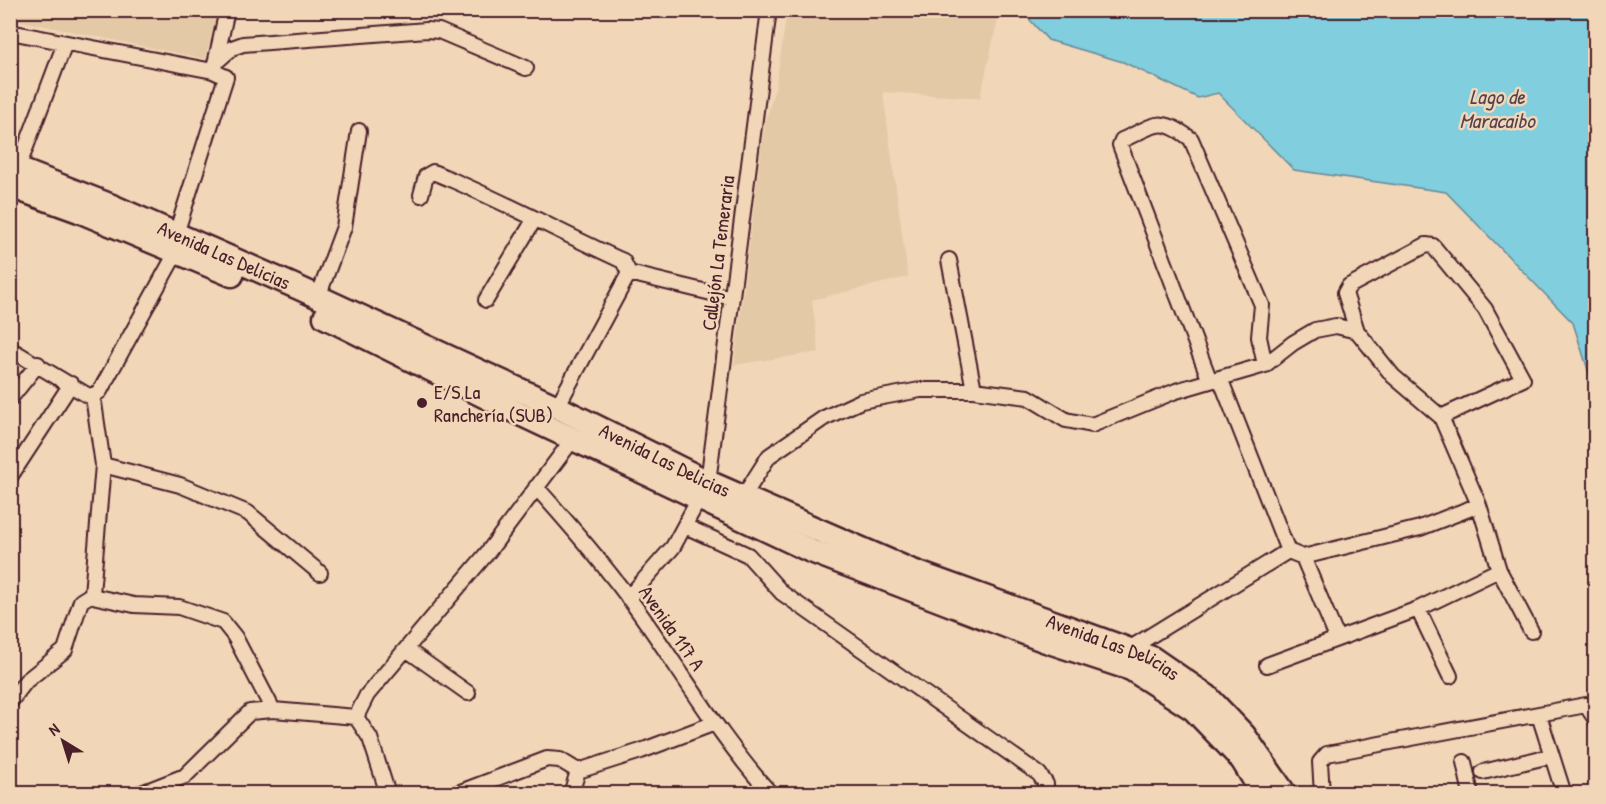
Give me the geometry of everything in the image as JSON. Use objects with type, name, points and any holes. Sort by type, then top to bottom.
[{"type":"main road","name":"Avenida Las Delicias","points":[[13,174],[177,243],[318,297],[557,407],[811,551],[1042,640],[1131,669],[1193,709],[1242,760],[1263,794]]},
{"type":"main road","name":"Avenida Las Delicias","points":[[177,243],[573,439],[704,490],[743,497],[910,570],[1152,658],[1207,696],[1244,735],[1285,794]]},
{"type":"street","points":[[214,67],[226,10]]},
{"type":"street","name":"Callejón La Temeraria","points":[[704,490],[732,298],[769,10]]},
{"type":"street","points":[[214,67],[232,48],[243,44],[427,30],[439,31],[526,68]]},
{"type":"street","points":[[10,32],[214,67],[222,74],[225,82],[177,243],[100,391],[93,396]]},
{"type":"street","points":[[13,174],[65,43]]},
{"type":"street","points":[[1265,365],[1259,337],[1262,304],[1191,139],[1172,125],[1162,123],[1122,140],[1120,145],[1215,380],[1288,551],[1303,557],[1420,528],[1479,505]]},
{"type":"street","points":[[318,297],[344,227],[359,131]]},
{"type":"street","points":[[421,195],[426,176],[432,172],[494,197],[534,220],[623,261],[629,273],[732,298]]},
{"type":"street","points":[[486,300],[534,220]]},
{"type":"street","points":[[1441,417],[1522,379],[1485,309],[1433,246],[1426,245],[1349,286],[1345,293],[1357,331],[1393,376],[1441,417],[1479,505],[1499,570],[1531,631]]},
{"type":"street","points":[[949,260],[974,390]]},
{"type":"street","points":[[557,407],[629,273]]},
{"type":"street","points":[[743,497],[769,456],[824,418],[861,401],[920,390],[974,390],[1028,397],[1066,420],[1092,425],[1176,391],[1265,365],[1293,343],[1316,330],[1336,326],[1357,331]]},
{"type":"street","points":[[10,349],[93,396]]},
{"type":"street","points":[[10,399],[38,364]]},
{"type":"street","points":[[10,477],[71,384]]},
{"type":"street","points":[[92,594],[104,465],[93,396]]},
{"type":"street","points":[[356,717],[367,695],[488,552],[573,439]]},
{"type":"street","points":[[104,465],[180,485],[248,513],[320,573]]},
{"type":"street","name":"Avenida 117 A","points":[[536,488],[592,550],[744,765],[771,794]]},
{"type":"street","points":[[628,598],[673,547],[704,490]]},
{"type":"street","points":[[685,526],[748,555],[782,593],[1039,774],[1046,784],[1046,790],[1042,794]]},
{"type":"street","points":[[1128,649],[1288,551]]},
{"type":"street","points":[[1303,557],[1337,638]]},
{"type":"street","points":[[1267,665],[1418,609],[1499,570]]},
{"type":"street","points":[[10,702],[26,681],[60,655],[68,644],[81,601],[92,594]]},
{"type":"street","points":[[92,594],[134,605],[179,608],[223,621],[235,637],[273,710]]},
{"type":"street","points":[[1418,609],[1450,675]]},
{"type":"street","points":[[406,649],[468,693]]},
{"type":"street","points":[[1322,794],[1320,762],[1327,754],[1539,715],[1591,703],[1596,720]]},
{"type":"street","points":[[139,794],[185,776],[250,712],[273,710],[356,717]]},
{"type":"street","points":[[1539,715],[1564,794]]},
{"type":"street","points":[[356,717],[370,738],[388,794]]},
{"type":"street","points":[[455,794],[548,759],[560,760],[578,771],[641,751],[715,723]]},
{"type":"street","points":[[1483,772],[1551,756]]},
{"type":"street","points":[[1464,762],[1471,794]]},
{"type":"street","points":[[571,794],[578,771]]},
{"type":"shaded area","points":[[10,11],[218,11],[205,59],[11,19]]},
{"type":"shaded area","points":[[787,11],[1000,11],[980,98],[883,92],[908,277],[812,300],[819,352],[734,365],[764,127],[776,85]]},
{"type":"water","name":"Lago de Maracaibo","points":[[1022,11],[1595,11],[1595,392],[1573,323],[1446,192],[1294,170],[1218,93],[1198,98],[1123,62],[1048,40]]},
{"type":"place","name":"E/S La Ranchería (SUB)","points":[[422,403]]}]
